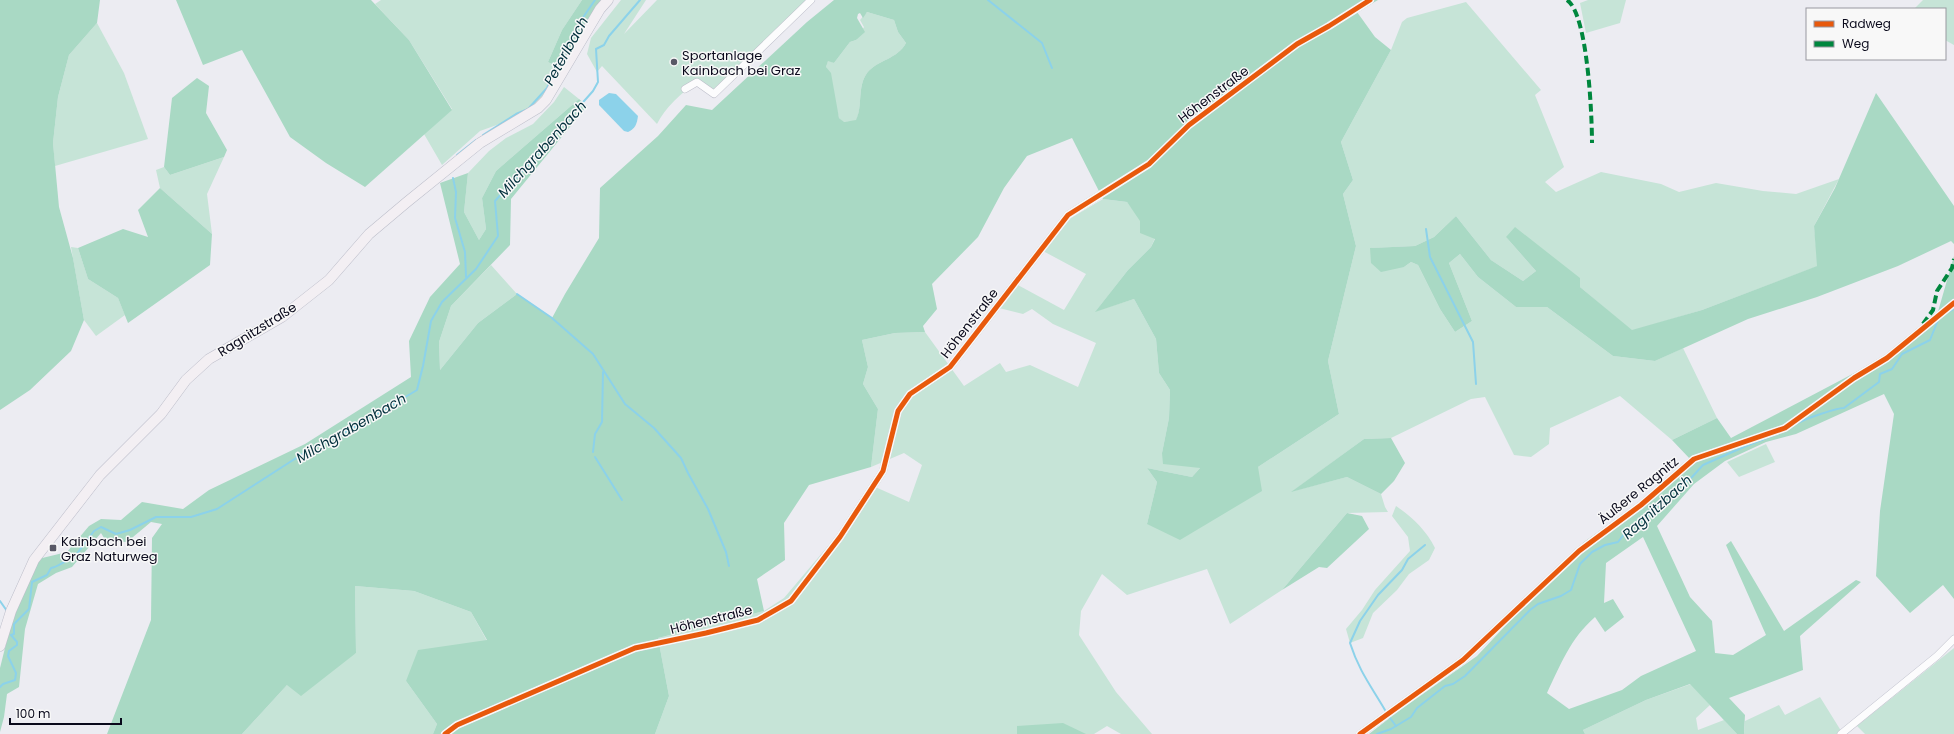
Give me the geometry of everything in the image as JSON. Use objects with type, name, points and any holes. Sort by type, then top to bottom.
[{"type":"main road","name":"Ragnitzstraße","points":[[0,646],[9,615],[34,560],[100,475],[161,414],[186,380],[209,359],[287,313],[329,280],[369,234],[407,202],[480,144],[538,108],[546,100],[600,9],[608,0]]},
{"type":"street","points":[[685,90],[697,82],[714,94],[811,0]]},
{"type":"street","name":"Höhenstraße","points":[[445,734],[457,725],[635,648],[758,620],[790,601],[840,537],[883,471],[898,411],[910,394],[950,367],[1068,214],[1150,164],[1189,125],[1297,44],[1370,0]]},
{"type":"street","name":"Äußere Ragnitz","points":[[1360,734],[1463,660],[1579,551],[1641,505],[1694,459],[1785,428],[1854,378],[1887,358],[1954,303]]},
{"type":"street","points":[[1840,734],[1937,656],[1954,639]]},
{"type":"green space","points":[[0,0],[100,0],[97,23],[69,55],[58,97],[53,143],[59,207],[73,258],[84,320],[71,351],[30,390],[0,410]]},
{"type":"green space","points":[[176,0],[371,0],[409,40],[452,110],[365,187],[326,163],[290,137],[242,50],[203,65]]},
{"type":"green space","points":[[381,0],[582,0],[562,30],[548,62],[560,68],[550,87],[536,106],[519,117],[480,131],[442,165],[424,134],[452,109],[409,40],[375,4]]},
{"type":"green space","points":[[582,0],[604,0],[580,31],[560,68],[548,62],[562,30]]},
{"type":"green space","name":"Sportanlage Kainbach bei Graz","points":[[621,0],[646,0],[624,34],[657,0],[811,0],[714,94],[697,82],[674,101],[657,124],[602,66],[597,72],[587,54],[591,38]]},
{"type":"green space","points":[[834,0],[1378,0],[1357,12],[1375,37],[1391,50],[1341,142],[1353,180],[1343,194],[1356,246],[1328,361],[1339,414],[1258,467],[1262,491],[1180,540],[1147,524],[1157,482],[1147,468],[1192,477],[1200,468],[1163,464],[1162,453],[1169,418],[1170,390],[1159,373],[1156,339],[1134,299],[1095,312],[1128,270],[1151,247],[1155,239],[1140,233],[1140,221],[1127,202],[1103,199],[1072,138],[1027,156],[1004,188],[978,237],[932,284],[937,309],[923,326],[925,332],[895,333],[862,340],[868,367],[863,384],[878,409],[871,467],[809,485],[784,523],[785,560],[757,579],[764,611],[658,638],[669,696],[655,734],[433,734],[437,724],[406,681],[418,650],[487,640],[471,612],[414,591],[355,586],[356,653],[301,696],[287,685],[242,734],[107,734],[151,620],[152,538],[162,524],[151,522],[127,542],[106,541],[101,533],[72,567],[56,573],[38,584],[25,629],[19,687],[7,694],[4,717],[0,732],[0,668],[11,624],[34,560],[67,552],[89,526],[101,519],[121,520],[142,502],[183,509],[209,490],[305,444],[411,377],[409,341],[430,297],[460,264],[440,183],[468,173],[464,212],[479,240],[486,229],[482,198],[496,171],[579,99],[587,106],[511,199],[510,245],[451,306],[439,342],[440,370],[478,323],[517,294],[552,318],[599,238],[600,188],[658,136],[686,105],[712,110],[807,22]],"holes":[[[867,12],[894,20],[898,32],[906,43],[898,53],[876,65],[867,73],[862,84],[856,120],[844,122],[839,118],[831,73],[826,67],[828,61],[834,63],[850,42],[856,40],[865,32],[857,18],[858,14],[860,13],[863,18]]]},
{"type":"green space","points":[[1588,0],[1626,0],[1620,23],[1586,33],[1580,3]]},
{"type":"green space","points":[[1923,0],[1954,0],[1954,45],[1946,41],[1946,8],[1915,8]]},
{"type":"green space","points":[[1466,2],[1541,90],[1535,95],[1564,167],[1545,182],[1556,192],[1601,172],[1661,184],[1679,192],[1716,183],[1763,191],[1796,194],[1839,179],[1814,226],[1818,266],[1702,310],[1632,331],[1580,287],[1506,237],[1536,271],[1523,281],[1491,260],[1456,216],[1434,237],[1415,246],[1371,248],[1404,267],[1411,262],[1418,265],[1440,309],[1455,332],[1472,321],[1449,263],[1460,254],[1478,277],[1516,307],[1547,307],[1613,356],[1655,361],[1683,348],[1717,418],[1672,440],[1620,396],[1550,428],[1549,444],[1531,457],[1514,455],[1485,397],[1471,399],[1391,438],[1364,439],[1293,491],[1347,477],[1381,494],[1388,512],[1347,513],[1282,590],[1230,624],[1207,569],[1127,595],[1102,574],[1081,611],[1079,635],[1116,692],[1152,734],[1121,734],[1107,726],[1094,734],[655,734],[669,696],[658,638],[764,611],[784,598],[845,526],[873,486],[909,502],[922,465],[904,453],[871,467],[878,409],[863,384],[868,367],[862,340],[895,333],[925,332],[964,386],[1000,363],[1006,372],[1030,365],[1078,387],[1096,343],[1053,324],[1032,309],[1023,314],[999,308],[1016,284],[1064,310],[1086,274],[1043,251],[1071,218],[1103,199],[1127,202],[1155,238],[1151,247],[1128,270],[1096,311],[1134,299],[1156,339],[1159,373],[1170,390],[1169,418],[1162,453],[1200,468],[1192,477],[1147,468],[1157,482],[1147,524],[1258,467],[1339,414],[1328,361],[1356,246],[1343,194],[1353,180],[1341,142],[1391,50],[1402,22],[1407,18]]},
{"type":"green space","points":[[867,12],[894,20],[898,32],[906,43],[898,53],[876,65],[867,73],[862,84],[856,121],[843,122],[839,118],[826,67],[828,60],[834,63],[850,42],[856,40],[864,27],[860,20]]},
{"type":"green space","points":[[97,23],[124,73],[148,139],[55,166],[53,143],[58,97],[69,55]]},
{"type":"green space","points":[[197,78],[209,86],[206,113],[227,150],[224,157],[170,175],[164,167],[172,98]]},
{"type":"green space","points":[[564,87],[579,99],[496,171],[482,198],[486,229],[479,240],[464,212],[468,173],[489,151],[506,138],[533,124],[554,102]]},
{"type":"green space","points":[[1876,93],[1954,206],[1954,244],[1951,241],[1898,266],[1817,297],[1748,319],[1655,361],[1613,356],[1547,307],[1516,307],[1478,277],[1460,254],[1449,263],[1472,321],[1455,332],[1440,309],[1418,265],[1411,262],[1404,267],[1381,272],[1371,263],[1370,248],[1415,246],[1434,237],[1456,216],[1491,260],[1523,281],[1536,271],[1506,237],[1515,227],[1580,278],[1580,287],[1632,330],[1702,310],[1817,266],[1814,226],[1835,188]]},
{"type":"green space","points":[[224,157],[207,194],[212,234],[160,188],[156,170],[164,167],[170,175]]},
{"type":"green space","points":[[160,188],[212,234],[210,265],[128,323],[118,298],[88,279],[78,248],[123,229],[148,237],[138,210]]},
{"type":"green space","points":[[71,247],[78,248],[88,279],[118,298],[125,315],[96,336],[84,320]]},
{"type":"green space","points":[[1954,256],[1954,599],[1943,585],[1910,613],[1876,576],[1880,511],[1894,414],[1884,394],[1796,434],[1766,442],[1725,461],[1694,484],[1657,526],[1690,597],[1712,621],[1715,653],[1733,655],[1766,635],[1726,545],[1731,541],[1784,631],[1856,580],[1861,582],[1800,636],[1803,670],[1729,698],[1745,715],[1744,734],[1737,734],[1690,684],[1646,700],[1583,730],[1585,734],[1369,734],[1400,710],[1477,656],[1584,542],[1644,499],[1690,459],[1672,440],[1717,418],[1731,438],[1879,360],[1935,322]],"holes":[[[1643,537],[1696,651],[1641,676],[1622,690],[1569,709],[1547,693],[1567,652],[1586,625],[1595,617],[1605,632],[1624,617],[1613,599],[1604,603],[1606,563]]]},
{"type":"green space","points":[[491,265],[517,294],[478,323],[440,370],[439,342],[451,306]]},
{"type":"green space","points":[[1391,438],[1405,463],[1394,481],[1381,494],[1347,477],[1291,492],[1364,439]]},
{"type":"green space","points":[[1766,444],[1775,462],[1739,477],[1727,462]]},
{"type":"green space","points":[[1396,506],[1418,524],[1435,548],[1429,560],[1409,574],[1397,590],[1373,613],[1363,638],[1350,643],[1346,629],[1362,610],[1375,590],[1410,551],[1408,537],[1392,516]]},
{"type":"green space","points":[[1347,513],[1362,516],[1369,529],[1327,568],[1319,567],[1282,590]]},
{"type":"green space","points":[[355,586],[414,591],[471,612],[487,641],[406,681],[437,724],[433,734],[242,734],[287,685],[356,653]]},
{"type":"green space","points":[[1954,648],[1954,734],[1865,734],[1857,726]]},
{"type":"green space","points":[[1691,684],[1710,705],[1696,718],[1698,730],[1724,720],[1737,734],[1585,734],[1583,730],[1646,700]]},
{"type":"green space","points":[[1820,697],[1843,734],[1744,734],[1745,721],[1779,705],[1785,715]]},
{"type":"green space","points":[[1063,723],[1086,734],[1017,734],[1017,726]]},
{"type":"water","points":[[609,93],[616,94],[638,116],[635,126],[630,131],[624,131],[599,105],[599,100]]},
{"type":"waterway","name":"Peterlbach","points":[[483,135],[516,114],[528,109],[547,88],[560,60],[584,16],[595,0]]},
{"type":"waterway","name":"Milchgrabenbach","points":[[0,687],[3,684],[15,680],[16,673],[8,656],[9,651],[17,645],[17,642],[11,635],[14,634],[14,624],[29,609],[32,582],[47,575],[51,568],[73,559],[94,531],[101,527],[116,534],[130,530],[156,517],[191,517],[217,509],[304,453],[362,423],[417,390],[431,321],[442,302],[476,269],[498,236],[495,201],[593,91],[598,82],[596,49],[604,45],[609,36],[640,0]]},
{"type":"waterway","points":[[988,0],[1042,43],[1052,68]]},
{"type":"waterway","name":"Peterlbach","points":[[457,155],[476,140]]},
{"type":"waterway","name":"Peterlbach","points":[[453,178],[456,192],[455,218],[465,252],[466,277]]},
{"type":"waterway","points":[[1426,229],[1430,257],[1473,342],[1476,384]]},
{"type":"waterway","points":[[517,294],[552,318],[593,354],[625,404],[654,428],[681,458],[708,509],[726,552],[729,566]]},
{"type":"waterway","name":"Ragnitzbach","points":[[1948,312],[1954,309]]},
{"type":"waterway","name":"Ragnitzbach","points":[[1798,423],[1821,414],[1844,408],[1879,382],[1880,374],[1892,369],[1902,354],[1930,340],[1938,320]]},
{"type":"waterway","points":[[593,452],[595,434],[602,422],[603,372]]},
{"type":"waterway","name":"Ragnitzbach","points":[[1377,734],[1391,729],[1411,717],[1417,708],[1445,686],[1453,684],[1465,676],[1530,610],[1538,604],[1561,596],[1571,590],[1580,564],[1592,552],[1605,545],[1618,542],[1625,533],[1647,516],[1668,495],[1692,477],[1703,465],[1780,433]]},
{"type":"waterway","points":[[595,457],[622,500]]},
{"type":"waterway","points":[[1385,710],[1361,670],[1350,643],[1360,621],[1378,595],[1402,570],[1408,559],[1425,545]]},
{"type":"waterway","points":[[0,601],[7,611]]},
{"type":"waterway","points":[[1390,718],[1396,726]]},
{"type":"marked path","points":[[1567,0],[1574,9],[1580,25],[1584,45],[1590,90],[1592,143]]},
{"type":"marked path","points":[[1923,324],[1933,310],[1937,291],[1952,268],[1954,259]]},
{"type":"cycle path","points":[[445,734],[457,725],[635,648],[758,620],[791,601],[840,537],[883,471],[898,411],[910,394],[950,367],[1068,215],[1149,164],[1189,125],[1297,44],[1370,0]]},
{"type":"cycle path","points":[[1360,734],[1463,660],[1579,551],[1641,505],[1694,459],[1785,428],[1854,378],[1887,358],[1954,303]]},
{"type":"place","name":"Sportanlage Kainbach bei Graz","points":[[674,62]]},
{"type":"place","name":"Kainbach bei Graz Naturweg","points":[[53,548]]}]
